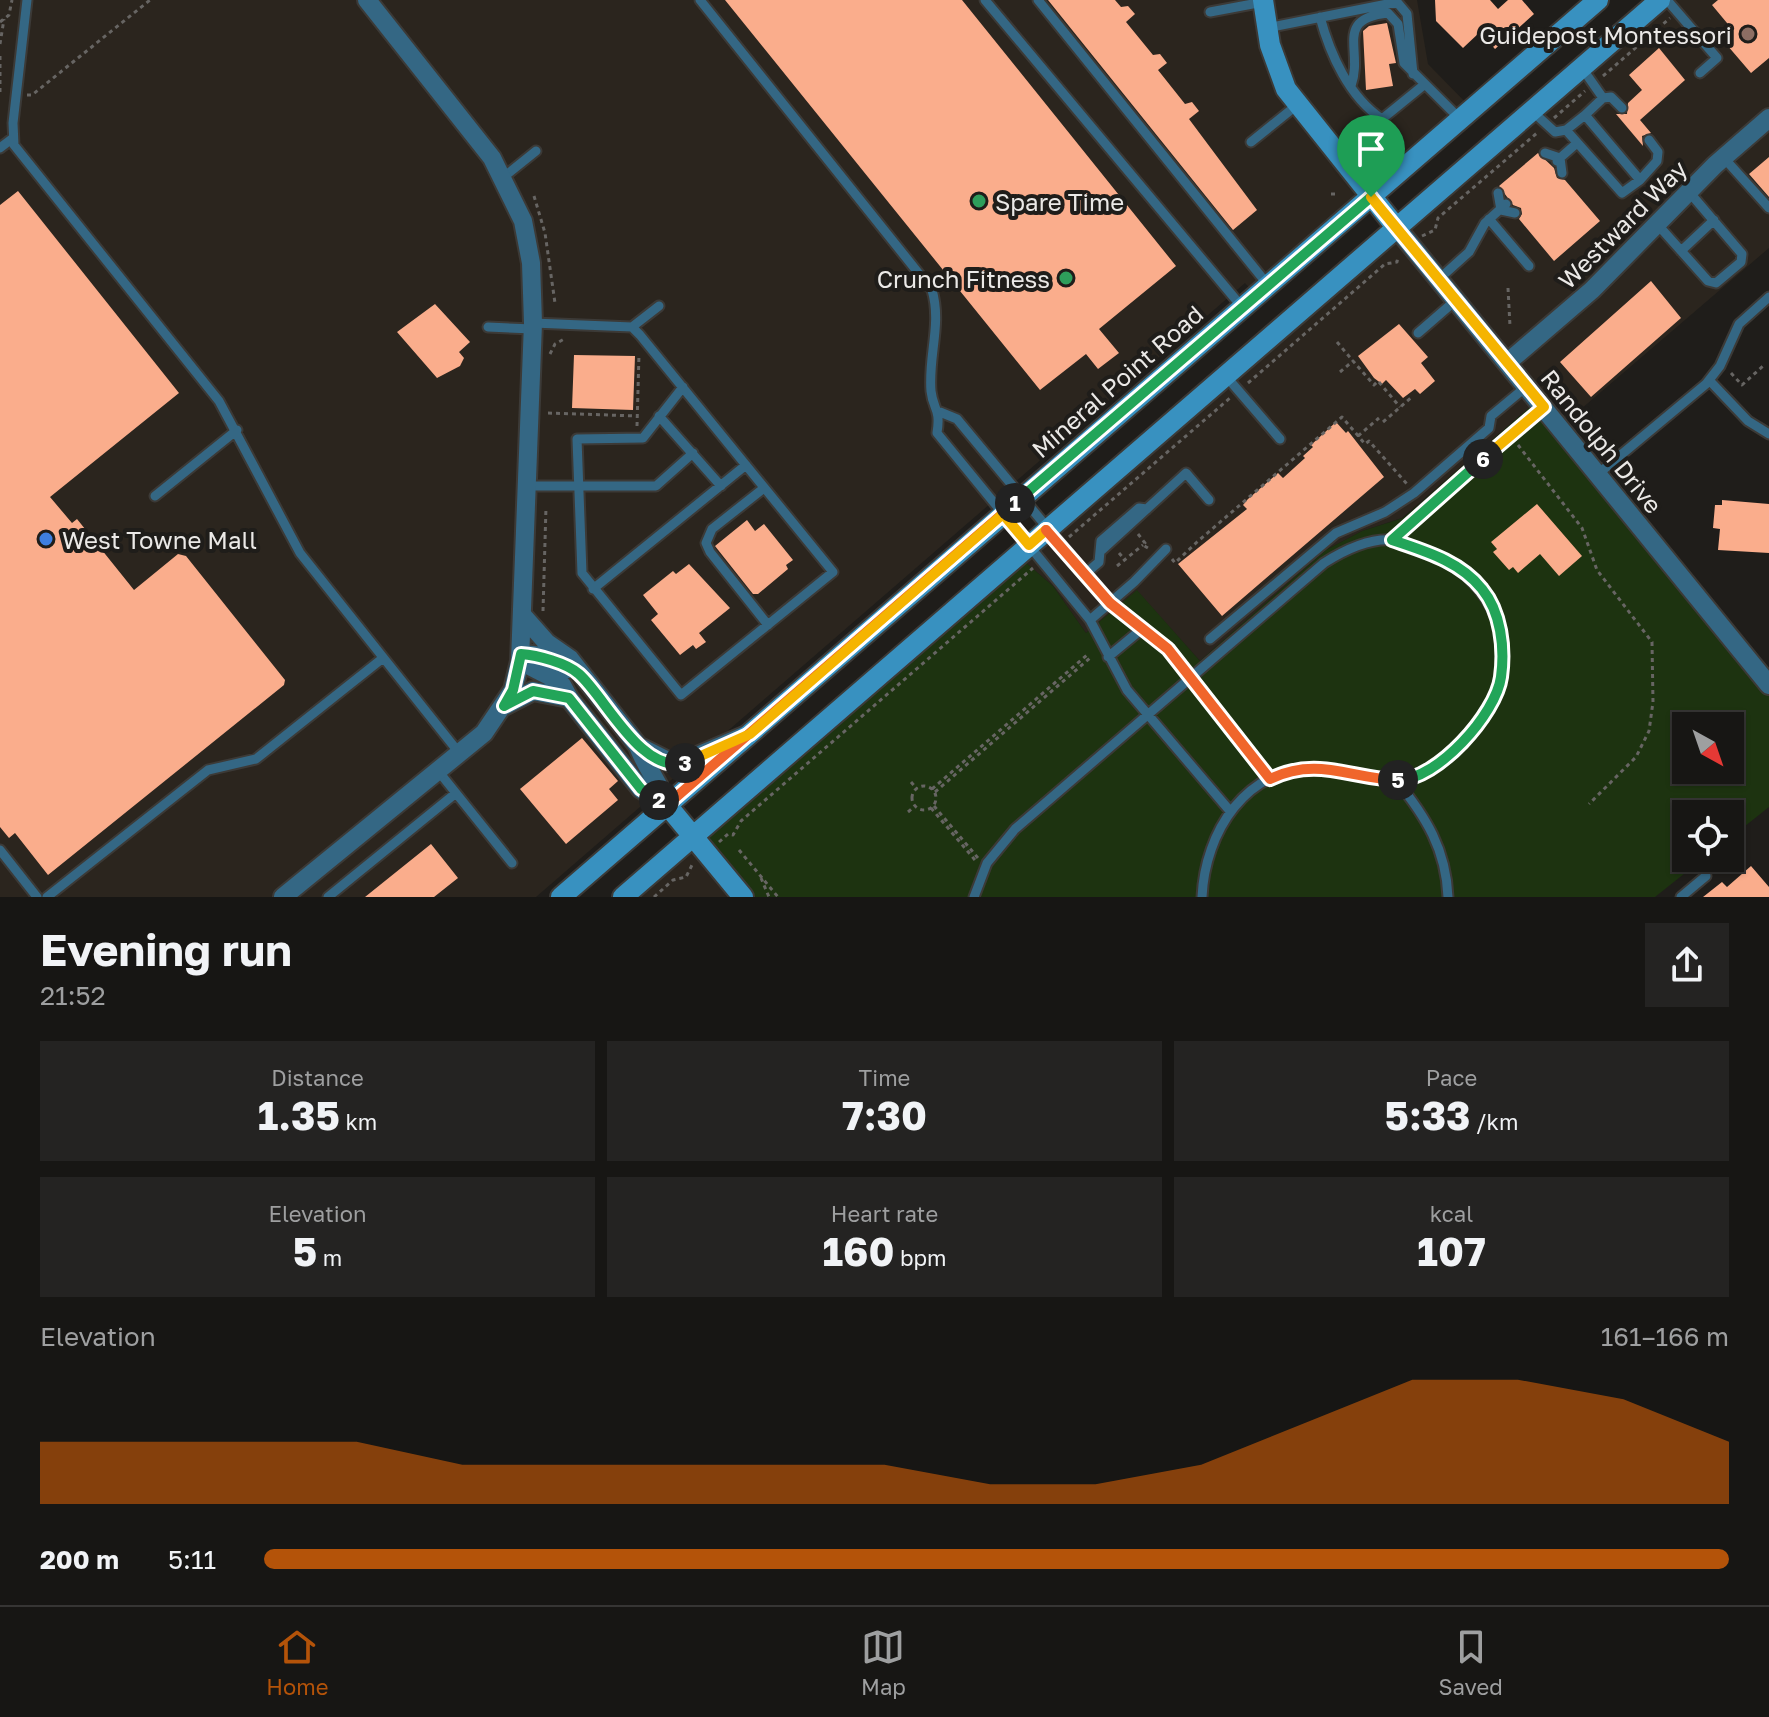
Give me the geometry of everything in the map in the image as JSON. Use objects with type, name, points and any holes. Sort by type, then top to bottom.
[{"type":"main road","name":"Mineral Point Road","points":[[561,897],[1598,0]]},
{"type":"main road","points":[[1263,1],[1266,28],[1279,73],[1297,105],[1396,227]]},
{"type":"main road","points":[[623,897],[1396,227],[1539,118],[1668,6]]},
{"type":"main road","points":[[667,805],[743,897]]},
{"type":"street","points":[[283,897],[484,733],[504,706],[520,658],[524,617],[533,326],[528,243],[523,221],[505,176],[367,0]]},
{"type":"street","name":"Westward Way","points":[[1508,362],[1592,290],[1724,158],[1769,118]]},
{"type":"street","name":"Randolph Drive","points":[[1396,227],[1769,685]]},
{"type":"street","points":[[524,617],[547,643],[570,659],[638,746],[643,760],[657,776],[667,805]]},
{"type":"street","points":[[520,658],[543,656],[577,671]]},
{"type":"street","points":[[520,658],[562,685],[641,789],[667,805]]},
{"type":"street","points":[[504,706],[533,691],[569,698]]},
{"type":"street","points":[[638,746],[676,765],[750,734]]},
{"type":"lane","points":[[27,0],[15,94],[13,138],[18,152],[219,401],[237,430],[287,533],[460,754]]},
{"type":"lane","points":[[700,0],[932,290],[937,306],[931,393],[940,412],[937,433],[1090,620],[1127,690],[1230,811]]},
{"type":"lane","points":[[985,0],[1242,307]]},
{"type":"lane","points":[[1038,0],[1268,285]]},
{"type":"lane","points":[[1667,0],[1668,6],[1717,58],[1700,73]]},
{"type":"lane","points":[[1210,12],[1263,1]]},
{"type":"lane","points":[[1266,28],[1397,2],[1407,14],[1413,74]]},
{"type":"lane","points":[[1351,86],[1357,69],[1353,34],[1363,17],[1388,13],[1394,17],[1404,63],[1462,120]]},
{"type":"lane","points":[[1320,17],[1327,42],[1361,103],[1382,119],[1425,84]]},
{"type":"lane","points":[[1587,76],[1603,98]]},
{"type":"lane","points":[[1539,118],[1555,132],[1566,130],[1603,98],[1611,97],[1622,108]]},
{"type":"lane","points":[[1251,142],[1297,105]]},
{"type":"lane","points":[[1585,115],[1640,180]]},
{"type":"lane","points":[[1566,130],[1622,193],[1640,180],[1657,161],[1658,152],[1649,140]]},
{"type":"lane","points":[[0,148],[13,138]]},
{"type":"lane","points":[[1557,161],[1577,143]]},
{"type":"lane","points":[[505,176],[536,151]]},
{"type":"lane","points":[[1545,153],[1557,161],[1562,173]]},
{"type":"lane","points":[[1724,158],[1769,208]]},
{"type":"lane","points":[[1498,193],[1503,207],[1515,213]]},
{"type":"lane","points":[[1658,225],[1708,281],[1716,283],[1741,262],[1742,254],[1690,193]]},
{"type":"lane","points":[[1439,279],[1469,252],[1489,219],[1503,207]]},
{"type":"lane","points":[[1489,219],[1529,266]]},
{"type":"lane","points":[[1681,251],[1714,220]]},
{"type":"lane","points":[[1598,474],[1709,380],[1720,366],[1739,324],[1769,297]]},
{"type":"lane","points":[[1418,333],[1456,300]]},
{"type":"lane","points":[[488,327],[632,327],[659,306]]},
{"type":"lane","points":[[632,327],[683,387],[833,572],[681,695],[582,573],[577,439],[643,438],[683,387]]},
{"type":"lane","points":[[1225,375],[1280,439]]},
{"type":"lane","points":[[1709,380],[1748,421],[1769,434]]},
{"type":"lane","points":[[1210,639],[1336,533],[1385,512],[1414,493],[1489,428],[1491,416],[1527,386]]},
{"type":"lane","points":[[1392,540],[1544,407]]},
{"type":"lane","points":[[940,412],[957,419],[1110,603],[1168,649],[1270,779]]},
{"type":"lane","points":[[659,416],[721,486]]},
{"type":"lane","points":[[155,496],[237,430]]},
{"type":"lane","points":[[529,486],[656,486],[693,453]]},
{"type":"lane","points":[[593,589],[746,465]]},
{"type":"lane","points":[[1102,550],[1186,473],[1209,500]]},
{"type":"lane","points":[[764,488],[712,529],[706,543],[768,625]]},
{"type":"lane","points":[[1085,574],[1099,562],[1101,541],[1139,508],[1147,509]]},
{"type":"lane","points":[[974,897],[996,849],[1324,563],[1364,544],[1392,540],[1437,555],[1468,575],[1490,602],[1502,638],[1501,679],[1478,723],[1447,758],[1407,780],[1317,767],[1287,771],[1270,779],[1230,811],[1207,855],[1202,897]]},
{"type":"lane","points":[[1090,620],[1164,551]]},
{"type":"lane","points":[[1108,657],[1143,628]]},
{"type":"lane","points":[[47,897],[208,770],[256,759],[383,658]]},
{"type":"lane","points":[[439,772],[512,863]]},
{"type":"lane","points":[[1396,780],[1435,838],[1447,866],[1448,897]]},
{"type":"lane","points":[[328,897],[456,793]]},
{"type":"lane","points":[[0,850],[37,897]]},
{"type":"lane","points":[[1681,897],[1706,876]]},
{"type":"path","points":[[0,44],[2,20],[9,15],[12,0]]},
{"type":"path","points":[[0,56],[0,92],[32,95],[150,0]]},
{"type":"path","points":[[1430,230],[1435,230],[1438,218],[1539,118],[1668,6]]},
{"type":"path","points":[[1376,163],[1379,155]]},
{"type":"path","points":[[1331,194],[1339,194]]},
{"type":"path","points":[[1508,288],[1510,326]]},
{"type":"path","points":[[549,363],[554,343],[566,338]]},
{"type":"path","points":[[1337,342],[1374,385],[1378,381],[1400,407]]},
{"type":"path","points":[[636,347],[640,356],[637,426]]},
{"type":"path","points":[[1340,372],[1353,361]]},
{"type":"path","points":[[1729,370],[1742,385],[1763,366]]},
{"type":"path","points":[[1383,422],[1413,396]]},
{"type":"path","points":[[547,425],[548,401]]},
{"type":"path","points":[[548,413],[638,416]]},
{"type":"path","points":[[1143,545],[1164,551],[1175,563],[1184,558],[1197,542],[1342,417],[1365,444],[1369,441],[1408,485],[1416,478]]},
{"type":"path","points":[[1358,436],[1379,418]]},
{"type":"path","points":[[1511,436],[1582,528],[1597,570],[1652,642],[1653,702],[1649,731],[1636,757],[1589,804]]},
{"type":"path","points":[[542,623],[546,507]]},
{"type":"path","points":[[1130,525],[1145,543],[1143,545]]},
{"type":"path","points":[[1117,566],[1143,545]]},
{"type":"path","points":[[728,834],[733,835],[741,821],[1028,573]]},
{"type":"path","points":[[977,859],[933,807],[934,790],[1089,657]]},
{"type":"path","points":[[911,782],[917,789]]},
{"type":"path","points":[[933,807],[921,810],[915,806],[912,795],[923,786],[934,790]]},
{"type":"path","points":[[908,812],[915,806]]},
{"type":"path","points":[[739,850],[778,897]]},
{"type":"path","points":[[654,897],[673,880],[686,877],[687,870]]},
{"type":"path","points":[[757,871],[769,897]]},
{"type":"shaded area","points":[[0,0],[1417,0],[1428,64],[1474,111],[1256,295],[1245,283],[536,897],[0,897]]},
{"type":"shaded area","points":[[1660,0],[1769,0],[1769,248],[1560,427],[1523,413],[1402,518],[1362,531],[1326,550],[1200,661],[1137,591],[1086,633],[1053,586],[1017,555]]},
{"type":"shaded area","points":[[694,836],[742,897],[623,897]]},
{"type":"green space","points":[[1538,400],[1769,685],[1769,807],[1744,827],[1744,800],[1672,800],[1672,872],[1686,872],[1655,897],[743,897],[694,836],[1017,555],[1053,586],[1086,633],[1137,590],[1200,661],[1326,550],[1362,531],[1403,518]]},
{"type":"building","points":[[725,0],[962,0],[1176,266],[1099,329],[1119,353],[1098,369],[1086,354],[1040,390]]},
{"type":"building","points":[[1048,0],[1115,0],[1121,7],[1128,6],[1135,14],[1126,22],[1153,55],[1160,54],[1167,63],[1158,70],[1185,104],[1192,102],[1199,111],[1189,119],[1257,210],[1233,230]]},
{"type":"building","points":[[1435,0],[1490,0],[1498,9],[1508,0],[1522,0],[1534,14],[1495,49],[1480,32],[1463,48],[1436,21]]},
{"type":"building","name":"Guidepost Montessori","points":[[1718,0],[1769,0],[1769,58],[1751,73],[1721,38],[1732,29],[1712,5]]},
{"type":"building","points":[[1387,23],[1396,63],[1389,64],[1393,86],[1366,90],[1363,31],[1369,26]]},
{"type":"building","points":[[1659,48],[1685,80],[1640,120],[1651,133],[1642,136],[1643,146],[1616,114],[1627,114],[1628,103],[1642,90],[1629,75]]},
{"type":"building","points":[[1538,153],[1554,168],[1557,178],[1565,180],[1600,221],[1554,261],[1519,219],[1521,208],[1513,205],[1499,186]]},
{"type":"building","points":[[1769,157],[1769,197],[1749,174]]},
{"type":"building","name":"West Towne Mall","points":[[18,191],[179,393],[50,497],[72,523],[77,519],[134,590],[178,554],[186,556],[285,680],[284,685],[48,875],[15,833],[9,838],[0,827],[0,205]]},
{"type":"building","points":[[1651,281],[1681,318],[1591,397],[1560,362]]},
{"type":"building","points":[[435,304],[470,342],[459,352],[464,358],[460,366],[437,378],[397,332]]},
{"type":"building","points":[[1399,324],[1428,357],[1421,363],[1435,381],[1420,394],[1415,389],[1403,398],[1386,380],[1382,384],[1374,378],[1358,356]]},
{"type":"building","points":[[574,355],[635,356],[633,410],[572,408]]},
{"type":"building","points":[[1336,422],[1346,433],[1348,431],[1384,477],[1222,616],[1178,564],[1247,509],[1243,505],[1248,499],[1278,473],[1283,478]]},
{"type":"building","points":[[1722,500],[1769,504],[1769,553],[1718,550],[1720,529],[1713,528],[1715,505],[1722,505]]},
{"type":"building","points":[[1537,504],[1582,556],[1559,576],[1540,554],[1518,573],[1513,567],[1509,570],[1493,552],[1497,549],[1491,542]]},
{"type":"building","points":[[747,520],[755,531],[764,524],[793,560],[786,565],[788,569],[758,594],[753,594],[715,546]]},
{"type":"building","points":[[689,564],[730,608],[699,633],[706,642],[696,649],[693,645],[680,655],[651,620],[658,614],[643,595],[673,571],[676,574]]},
{"type":"building","points":[[582,738],[618,781],[609,789],[618,800],[566,844],[520,789]]},
{"type":"building","points":[[431,844],[458,878],[434,897],[365,897]]},
{"type":"building","points":[[1751,866],[1769,887],[1769,897],[1703,897],[1722,882],[1727,887]]},
{"type":"place","name":"Guidepost Montessori","points":[[1748,34]]},
{"type":"place","name":"Spare Time","points":[[979,201]]},
{"type":"place","name":"Crunch Fitness","points":[[1066,278]]},
{"type":"place","name":"West Towne Mall","points":[[46,539]]},
{"type":"route","points":[[1371,197],[1021,498],[750,734],[667,805],[641,789],[569,698],[533,691],[504,706],[513,690],[521,654],[543,656],[577,671],[638,746],[671,764],[692,760],[703,752],[750,734],[1003,514],[1029,545],[1048,528],[1110,603],[1168,649],[1270,779],[1287,771],[1317,767],[1390,780],[1407,780],[1424,772],[1447,758],[1490,705],[1501,679],[1502,638],[1490,602],[1468,575],[1437,555],[1392,540],[1544,407],[1371,197]]}]
